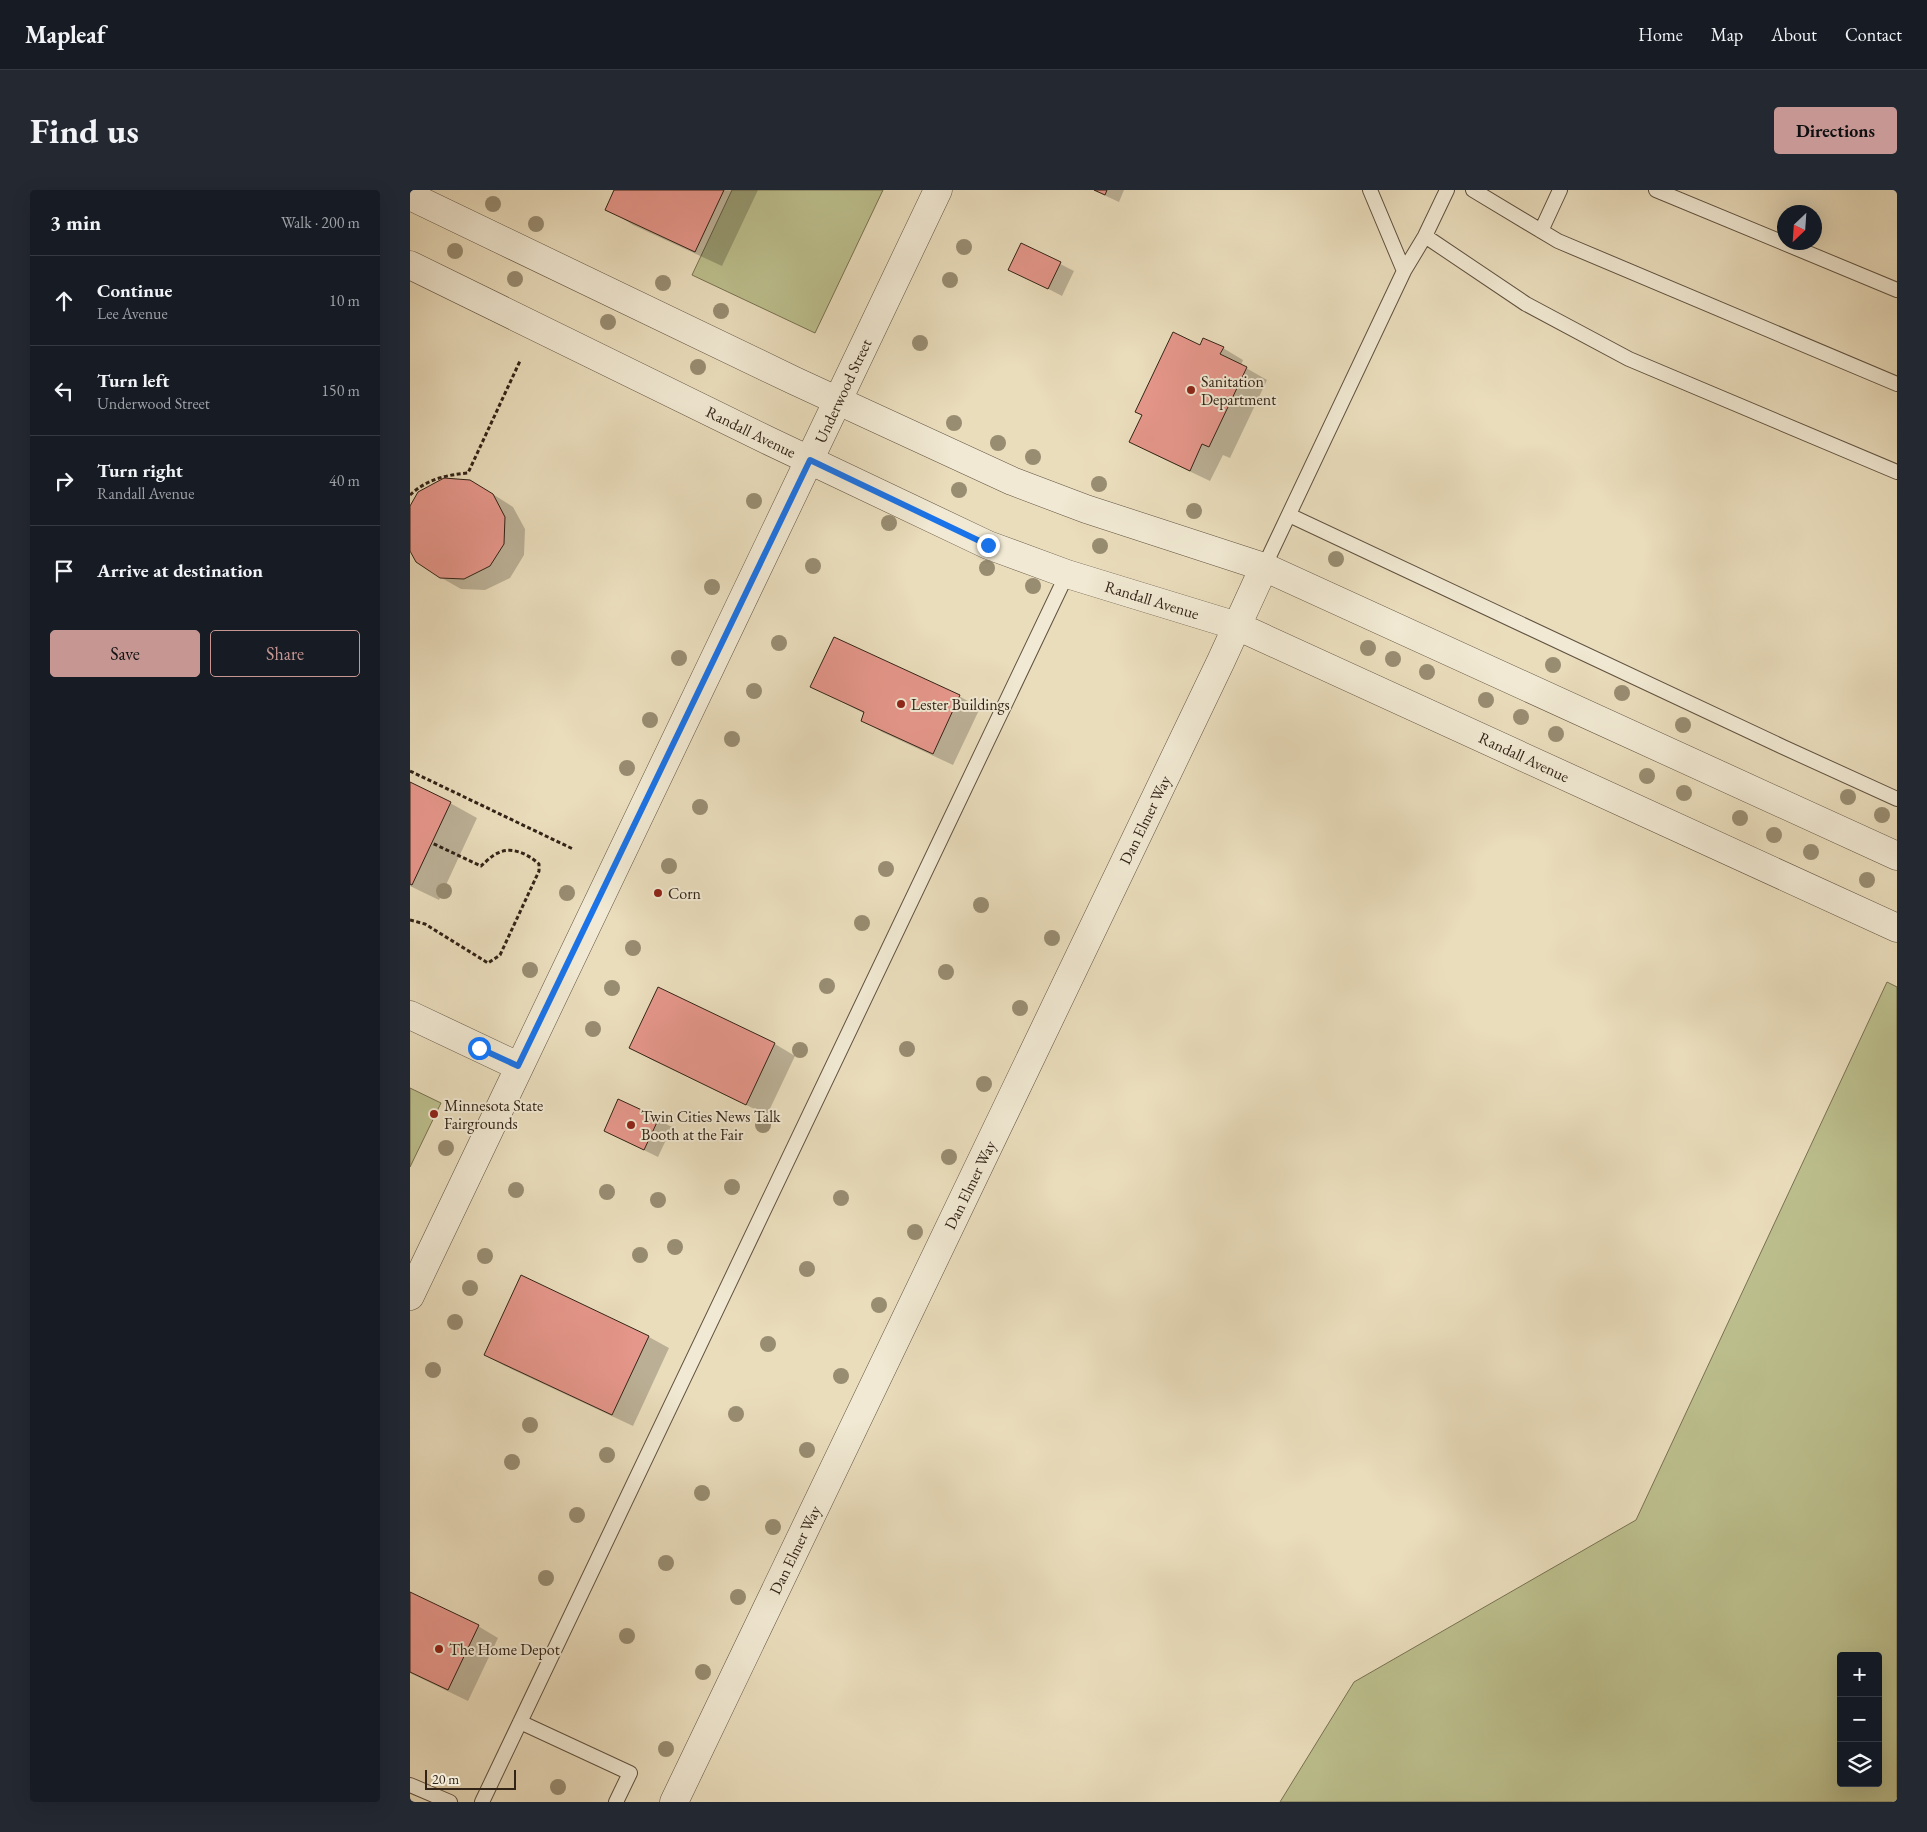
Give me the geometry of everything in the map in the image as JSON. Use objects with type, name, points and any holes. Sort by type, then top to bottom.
[{"type":"street","name":"Underwood Street","points":[[410,1296],[518,1066],[938,190]]},
{"type":"street","points":[[410,196],[838,402],[1012,481],[1086,509],[1264,567],[1897,856]]},
{"type":"street","name":"Randall Avenue","points":[[410,265],[988,545],[1067,574],[1237,626],[1897,928]]},
{"type":"street","name":"Dan Elmer Way","points":[[674,1802],[1264,567]]},
{"type":"street","points":[[410,1015],[518,1066]]},
{"type":"lane","points":[[1370,190],[1404,271]]},
{"type":"lane","points":[[1264,567],[1404,271],[1447,190]]},
{"type":"lane","points":[[1473,190],[1558,241],[1897,384]]},
{"type":"lane","points":[[1541,231],[1560,190]]},
{"type":"lane","points":[[1656,190],[1897,290]]},
{"type":"lane","points":[[1424,236],[1526,304],[1629,359],[1897,472]]},
{"type":"lane","points":[[1289,515],[1897,799]]},
{"type":"lane","points":[[482,1802],[1067,574]]},
{"type":"lane","points":[[520,1722],[630,1773],[616,1802]]},
{"type":"lane","points":[[410,1785],[450,1802]]},
{"type":"path","points":[[410,495],[417,489],[444,476],[468,473],[520,361]]},
{"type":"path","points":[[410,771],[574,848]]},
{"type":"path","points":[[410,920],[426,924],[488,963],[500,955],[539,871],[539,864],[533,858],[513,850],[497,853],[481,866],[432,843]]},
{"type":"green space","points":[[732,190],[883,190],[815,333],[692,275]]},
{"type":"green space","points":[[1887,982],[1897,987],[1897,1802],[1280,1802],[1354,1682],[1636,1520]]},
{"type":"green space","points":[[410,1088],[441,1103],[410,1167]]},
{"type":"building","points":[[614,190],[724,190],[695,252],[605,210]]},
{"type":"building","points":[[1094,190],[1107,190],[1105,195]]},
{"type":"building","points":[[1021,243],[1061,262],[1048,289],[1008,270]]},
{"type":"building","name":"Sanitation Department","points":[[1173,332],[1200,345],[1203,338],[1224,347],[1220,354],[1247,367],[1209,447],[1202,444],[1190,471],[1129,442],[1142,415],[1135,412]]},
{"type":"building","points":[[444,478],[470,480],[493,494],[505,517],[504,544],[490,566],[464,579],[440,578],[416,562],[410,551],[410,506],[418,492]]},
{"type":"building","name":"Lester Buildings","points":[[834,637],[960,695],[933,754],[861,721],[864,712],[810,687]]},
{"type":"building","points":[[410,782],[451,802],[412,885],[410,884]]},
{"type":"building","points":[[658,987],[775,1043],[746,1105],[629,1048]]},
{"type":"building","name":"Twin Cities News Talk Booth at the Fair","points":[[618,1099],[659,1118],[644,1150],[604,1131]]},
{"type":"building","points":[[521,1275],[649,1336],[612,1415],[484,1355]]},
{"type":"building","name":"The Home Depot","points":[[410,1592],[479,1625],[448,1690],[410,1672]]},
{"type":"place","name":"Sanitation Department","points":[[1191,390]]},
{"type":"place","name":"Lester Buildings","points":[[901,704]]},
{"type":"place","name":"Corn","points":[[658,893]]},
{"type":"place","name":"Minnesota State Fairgrounds","points":[[434,1114]]},
{"type":"place","name":"Twin Cities News Talk Booth at the Fair","points":[[631,1125]]},
{"type":"place","name":"The Home Depot","points":[[439,1649]]},
{"type":"route","points":[[479,1048],[518,1066],[810,460],[988,545]]}]
